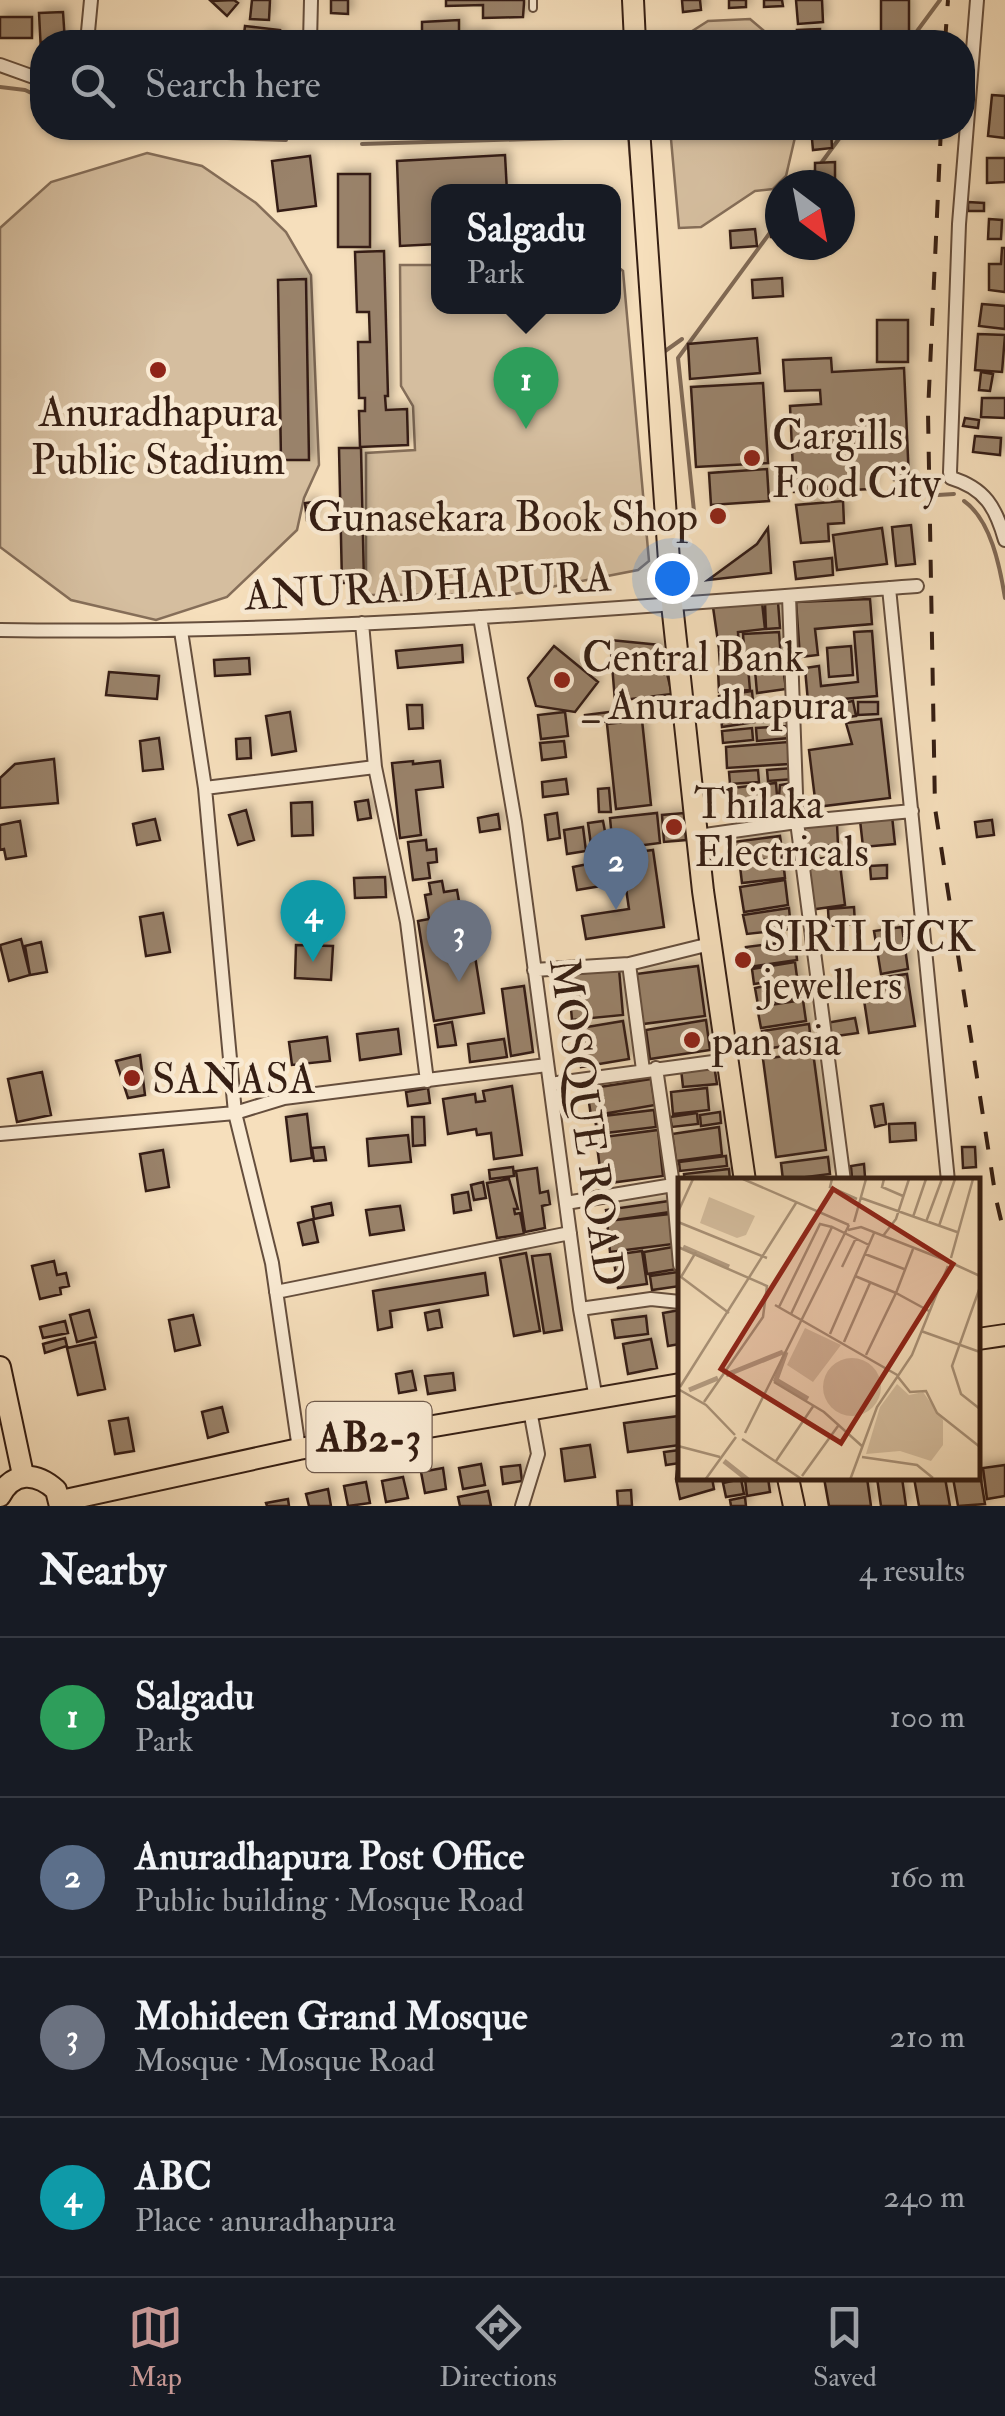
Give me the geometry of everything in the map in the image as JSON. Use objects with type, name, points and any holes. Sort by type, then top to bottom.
[{"type":"main road","points":[[633,0],[634,30]]},
{"type":"main road","points":[[639,140],[672,604],[710,944],[745,1178]]},
{"type":"main road","points":[[0,1367],[22,1475]]},
{"type":"main road","name":"AB2-3","points":[[60,1504],[299,1448],[678,1384]]},
{"type":"main road","points":[[0,1496],[22,1475],[47,1482],[60,1504]]},
{"type":"main road","points":[[789,1481],[794,1506]]},
{"type":"street","points":[[89,30],[91,0]]},
{"type":"street","points":[[310,30],[311,0]]},
{"type":"street","points":[[975,30],[977,0]]},
{"type":"street","points":[[0,65],[30,76]]},
{"type":"street","points":[[966,140],[950,472],[951,478],[985,494],[1005,540]]},
{"type":"street","name":"ANURADHAPURA","points":[[0,630],[181,631],[362,623],[917,586]]},
{"type":"street","points":[[889,588],[948,1178]]},
{"type":"street","points":[[789,596],[797,822],[844,1178]]},
{"type":"street","name":"MOSQUE ROAD","points":[[480,617],[515,822],[580,1309],[596,1399]]},
{"type":"street","points":[[362,623],[375,767],[407,922],[427,1081]]},
{"type":"street","points":[[181,631],[205,788],[235,1113],[276,1292],[299,1448]]},
{"type":"street","points":[[205,788],[375,767]]},
{"type":"street","points":[[698,836],[912,811]]},
{"type":"street","points":[[534,970],[629,964],[710,944]]},
{"type":"street","points":[[629,964],[674,1185],[678,1238]]},
{"type":"street","points":[[550,1084],[728,1060]]},
{"type":"street","points":[[0,1134],[235,1113],[284,1098],[547,1065]]},
{"type":"street","points":[[566,1203],[674,1185]]},
{"type":"street","points":[[276,1292],[570,1233]]},
{"type":"street","points":[[580,1309],[651,1299],[678,1302]]},
{"type":"street","points":[[522,1506],[538,1454],[530,1410]]},
{"type":"shaded area","points":[[750,19],[763,30],[694,30],[708,21]]},
{"type":"shaded area","points":[[671,140],[794,140],[787,170],[765,170],[765,190],[755,191],[701,227],[679,228]]},
{"type":"shaded area","name":"Anuradhapura Public Stadium","points":[[147,153],[202,166],[256,203],[286,232],[311,275],[319,465],[304,498],[297,530],[227,597],[156,620],[71,600],[0,547],[0,228],[51,182]]},
{"type":"shaded area","points":[[400,265],[431,265],[431,314],[621,314],[623,271],[649,561],[638,570],[515,594],[366,595],[366,453],[415,450],[413,406],[401,386]]},
{"type":"building","points":[[252,0],[270,0],[269,20],[250,19]]},
{"type":"building","points":[[331,0],[348,0],[348,14],[331,13]]},
{"type":"building","points":[[446,0],[524,0],[523,17],[483,18],[483,5],[446,6]]},
{"type":"building","points":[[682,0],[700,0],[701,10],[683,12]]},
{"type":"building","points":[[729,0],[746,0],[746,7],[729,8]]},
{"type":"building","points":[[764,0],[782,0],[783,6],[764,7]]},
{"type":"building","points":[[796,0],[822,0],[823,22],[798,24]]},
{"type":"building","points":[[881,0],[909,0],[909,30],[881,30]]},
{"type":"building","points":[[211,1],[238,3],[227,16]]},
{"type":"building","points":[[63,12],[64,30],[40,30],[39,13]]},
{"type":"building","points":[[0,17],[32,17],[30,38],[0,38]]},
{"type":"building","points":[[459,20],[459,30],[422,30],[422,22]]},
{"type":"building","points":[[245,26],[280,30],[244,30]]},
{"type":"building","points":[[992,95],[1005,96],[1005,138],[988,136]]},
{"type":"building","points":[[812,140],[832,140],[832,148],[813,150]]},
{"type":"building","points":[[505,155],[507,184],[431,184],[431,244],[400,246],[397,161]]},
{"type":"building","points":[[310,156],[316,206],[278,211],[272,161]]},
{"type":"building","points":[[987,158],[1005,158],[1005,182],[987,183]]},
{"type":"building","points":[[835,162],[835,170],[815,170],[815,163]]},
{"type":"building","points":[[338,174],[370,174],[370,247],[338,247]]},
{"type":"building","points":[[968,202],[984,203],[984,211],[968,211]]},
{"type":"building","points":[[989,219],[1002,220],[1001,239],[988,239]]},
{"type":"building","points":[[755,229],[757,246],[731,248],[730,231]]},
{"type":"building","points":[[1002,248],[1005,292],[989,290],[989,264],[1001,264]]},
{"type":"building","points":[[384,251],[386,410],[407,409],[408,445],[360,447],[359,411],[365,411],[365,398],[359,398],[358,342],[370,342],[369,312],[357,312],[355,252]]},
{"type":"building","points":[[782,278],[783,296],[753,298],[752,280]]},
{"type":"building","points":[[306,279],[309,460],[281,460],[278,280]]},
{"type":"building","points":[[982,304],[1005,306],[1005,329],[979,326]]},
{"type":"building","points":[[877,320],[908,320],[908,362],[877,362]]},
{"type":"building","points":[[978,334],[1005,335],[1002,372],[975,370]]},
{"type":"building","points":[[757,338],[760,373],[690,379],[688,344]]},
{"type":"building","points":[[831,358],[832,372],[904,368],[909,480],[894,480],[893,468],[872,469],[873,489],[794,492],[790,406],[821,404],[820,390],[785,391],[783,360]]},
{"type":"building","points":[[981,372],[993,374],[990,391],[979,390]]},
{"type":"building","points":[[763,383],[768,463],[696,467],[691,387]]},
{"type":"building","points":[[982,398],[1005,398],[1005,418],[981,417]]},
{"type":"building","points":[[965,418],[979,420],[978,428],[963,426]]},
{"type":"building","points":[[975,436],[1001,438],[1000,455],[973,452]]},
{"type":"building","points":[[339,448],[361,448],[364,583],[342,583]]},
{"type":"building","points":[[767,469],[769,501],[711,505],[709,473]]},
{"type":"building","points":[[843,501],[844,523],[828,524],[829,541],[801,543],[796,505]]},
{"type":"building","points":[[314,502],[315,519],[307,520],[305,503]]},
{"type":"building","points":[[911,525],[915,564],[896,566],[892,527]]},
{"type":"building","points":[[768,528],[771,573],[708,580],[757,544]]},
{"type":"building","points":[[882,528],[887,564],[837,570],[833,535]]},
{"type":"building","points":[[832,558],[833,575],[796,579],[794,562]]},
{"type":"building","points":[[870,599],[872,624],[815,629],[818,655],[800,657],[796,602]]},
{"type":"building","points":[[762,602],[765,629],[738,632],[739,646],[719,649],[713,607]]},
{"type":"building","points":[[778,602],[780,628],[766,629],[765,603]]},
{"type":"building","points":[[872,631],[877,696],[808,702],[805,668],[819,666],[821,686],[858,682],[854,632]]},
{"type":"building","points":[[779,632],[781,659],[745,661],[743,634]]},
{"type":"building","points":[[610,640],[660,645],[672,694],[615,701]]},
{"type":"building","points":[[462,645],[463,662],[398,668],[396,651]]},
{"type":"building","name":"Central Bank _ Anuradhapura","points":[[554,646],[598,682],[575,712],[536,706],[528,678]]},
{"type":"building","points":[[851,646],[853,675],[829,677],[827,648]]},
{"type":"building","points":[[740,649],[741,664],[720,666],[719,651]]},
{"type":"building","points":[[249,658],[250,674],[215,676],[214,660]]},
{"type":"building","points":[[748,667],[750,690],[719,692],[718,669]]},
{"type":"building","points":[[783,667],[786,689],[757,693],[755,670]]},
{"type":"building","points":[[109,672],[159,676],[157,699],[106,695]]},
{"type":"building","points":[[752,691],[755,722],[722,727],[719,696]]},
{"type":"building","points":[[853,701],[856,716],[841,718],[838,704]]},
{"type":"building","points":[[858,702],[878,702],[878,714],[858,715]]},
{"type":"building","points":[[407,705],[422,705],[423,728],[409,729]]},
{"type":"building","points":[[785,706],[786,721],[759,722],[758,708]]},
{"type":"building","points":[[290,712],[296,751],[272,755],[266,716]]},
{"type":"building","points":[[565,712],[568,736],[541,739],[538,715]]},
{"type":"building","points":[[610,712],[611,721],[586,724],[585,715]]},
{"type":"building","points":[[881,719],[890,798],[816,807],[809,750],[852,744],[846,723]]},
{"type":"building","points":[[642,720],[651,805],[616,809],[607,724]]},
{"type":"building","points":[[788,726],[789,738],[757,741],[756,728]]},
{"type":"building","points":[[752,728],[753,740],[723,743],[722,731]]},
{"type":"building","points":[[159,738],[163,769],[143,771],[140,741]]},
{"type":"building","points":[[250,738],[251,758],[237,759],[236,739]]},
{"type":"building","points":[[564,741],[566,757],[542,760],[540,743]]},
{"type":"building","points":[[788,742],[789,764],[727,768],[726,747]]},
{"type":"building","points":[[54,759],[58,803],[0,808],[0,778],[15,764]]},
{"type":"building","points":[[440,761],[443,787],[416,790],[421,835],[400,838],[392,763]]},
{"type":"building","points":[[793,768],[794,779],[768,781],[767,770]]},
{"type":"building","points":[[758,770],[759,782],[730,784],[729,772]]},
{"type":"building","points":[[566,779],[568,794],[543,797],[542,782]]},
{"type":"building","points":[[776,783],[778,808],[735,813],[732,788]]},
{"type":"building","points":[[793,783],[795,806],[778,808],[780,785]]},
{"type":"building","points":[[609,788],[611,812],[599,812],[598,789]]},
{"type":"building","points":[[368,800],[371,818],[358,820],[355,802]]},
{"type":"building","points":[[312,802],[313,835],[292,836],[291,803]]},
{"type":"building","points":[[246,810],[254,840],[238,845],[229,815]]},
{"type":"building","points":[[557,813],[560,838],[548,840],[545,815]]},
{"type":"building","points":[[657,813],[660,843],[613,849],[610,818]]},
{"type":"building","name":"Thilaka Electricals","points":[[684,813],[686,840],[664,842],[662,815]]},
{"type":"building","points":[[498,814],[500,829],[480,832],[478,818]]},
{"type":"building","points":[[892,816],[895,844],[863,847],[860,820]]},
{"type":"building","points":[[155,819],[160,840],[137,845],[133,824]]},
{"type":"building","points":[[992,820],[994,835],[977,837],[975,822]]},
{"type":"building","points":[[20,821],[26,856],[6,859],[4,849],[0,850],[0,825]]},
{"type":"building","points":[[603,821],[607,842],[591,845],[588,823]]},
{"type":"building","points":[[837,824],[838,845],[803,847],[802,826]]},
{"type":"building","points":[[583,827],[586,851],[567,854],[564,830]]},
{"type":"building","points":[[780,836],[783,857],[736,864],[733,842]]},
{"type":"building","points":[[426,840],[427,850],[436,849],[437,862],[428,863],[430,878],[413,880],[408,842]]},
{"type":"building","points":[[653,850],[664,927],[586,939],[582,916],[629,909],[621,854]]},
{"type":"building","points":[[839,856],[845,905],[809,910],[803,861]]},
{"type":"building","points":[[608,860],[613,884],[577,890],[573,867]]},
{"type":"building","points":[[783,860],[785,878],[742,883],[740,866]]},
{"type":"building","points":[[887,865],[887,878],[871,879],[870,866]]},
{"type":"building","points":[[385,877],[386,897],[355,898],[354,878]]},
{"type":"building","points":[[785,880],[788,905],[744,912],[740,887]]},
{"type":"building","points":[[442,881],[444,892],[457,890],[461,913],[468,912],[484,1013],[434,1021],[418,921],[429,919],[425,895],[431,894],[429,883]]},
{"type":"building","points":[[854,907],[855,924],[829,926],[828,909]]},
{"type":"building","points":[[789,908],[791,929],[747,934],[743,915]]},
{"type":"building","points":[[163,913],[170,952],[146,956],[140,917]]},
{"type":"building","points":[[902,927],[908,969],[881,974],[874,931]]},
{"type":"building","points":[[21,939],[30,975],[9,981],[0,945]]},
{"type":"building","points":[[795,941],[797,960],[749,967],[746,947]]},
{"type":"building","points":[[41,942],[47,972],[30,975],[25,946]]},
{"type":"building","points":[[296,945],[333,946],[331,980],[295,978]]},
{"type":"building","points":[[795,962],[797,977],[754,984],[752,969]]},
{"type":"building","points":[[698,966],[705,1016],[643,1024],[636,974]]},
{"type":"building","points":[[619,969],[623,1015],[572,1020],[568,975]]},
{"type":"building","points":[[907,974],[915,1026],[869,1033],[864,1000],[881,997],[878,978]]},
{"type":"building","points":[[799,979],[803,997],[758,1005],[755,988]]},
{"type":"building","points":[[524,986],[533,1052],[511,1056],[502,989]]},
{"type":"building","points":[[803,1000],[806,1021],[761,1028],[757,1007]]},
{"type":"building","points":[[855,1018],[858,1033],[829,1037],[826,1023]]},
{"type":"building","points":[[706,1020],[710,1050],[650,1059],[646,1030]]},
{"type":"building","points":[[623,1021],[629,1059],[581,1067],[575,1029]]},
{"type":"building","points":[[452,1022],[456,1045],[438,1047],[435,1025]]},
{"type":"building","points":[[809,1024],[811,1042],[765,1049],[762,1031]]},
{"type":"building","points":[[398,1029],[401,1054],[360,1060],[357,1034]]},
{"type":"building","points":[[327,1037],[330,1061],[292,1065],[289,1042]]},
{"type":"building","points":[[504,1039],[507,1057],[470,1062],[468,1044]]},
{"type":"building","points":[[813,1052],[826,1150],[776,1157],[763,1059]]},
{"type":"building","name":"SANASA","points":[[140,1055],[145,1095],[128,1098],[116,1061]]},
{"type":"building","points":[[714,1065],[717,1084],[683,1087],[681,1069]]},
{"type":"building","points":[[42,1072],[51,1115],[17,1122],[8,1079]]},
{"type":"building","points":[[651,1079],[655,1105],[591,1116],[587,1089]]},
{"type":"building","points":[[512,1086],[522,1155],[494,1159],[491,1133],[477,1135],[476,1129],[448,1134],[443,1099],[475,1094],[476,1102],[485,1101],[483,1091]]},
{"type":"building","points":[[428,1088],[430,1103],[408,1106],[406,1092]]},
{"type":"building","points":[[707,1088],[709,1110],[673,1114],[671,1092]]},
{"type":"building","points":[[883,1104],[886,1124],[875,1127],[871,1106]]},
{"type":"building","points":[[654,1110],[656,1127],[597,1134],[595,1117]]},
{"type":"building","points":[[720,1112],[721,1123],[701,1126],[700,1115]]},
{"type":"building","points":[[697,1113],[698,1124],[672,1127],[670,1117]]},
{"type":"building","points":[[307,1114],[312,1158],[291,1161],[286,1117]]},
{"type":"building","points":[[412,1117],[424,1117],[425,1145],[413,1146]]},
{"type":"building","points":[[915,1123],[916,1140],[890,1142],[889,1124]]},
{"type":"building","points":[[719,1127],[722,1155],[676,1161],[672,1134]]},
{"type":"building","points":[[658,1130],[663,1176],[602,1184],[596,1138]]},
{"type":"building","points":[[408,1135],[411,1162],[369,1166],[367,1139]]},
{"type":"building","points":[[324,1147],[326,1160],[314,1161],[312,1148]]},
{"type":"building","points":[[962,1147],[975,1147],[976,1167],[963,1168]]},
{"type":"building","points":[[163,1150],[169,1187],[146,1191],[140,1154]]},
{"type":"building","points":[[726,1156],[727,1166],[680,1171],[679,1162]]},
{"type":"building","points":[[828,1157],[830,1174],[783,1178],[781,1163]]},
{"type":"building","points":[[864,1164],[865,1177],[852,1178],[851,1166]]},
{"type":"building","points":[[513,1167],[514,1176],[490,1179],[489,1170]]},
{"type":"building","points":[[537,1168],[540,1193],[548,1191],[550,1204],[542,1206],[545,1228],[525,1232],[516,1171]]},
{"type":"building","points":[[729,1169],[730,1178],[685,1178],[684,1174]]},
{"type":"building","points":[[509,1179],[518,1209],[514,1209],[515,1214],[520,1213],[524,1234],[497,1238],[487,1183]]},
{"type":"building","points":[[483,1182],[486,1198],[474,1200],[471,1185]]},
{"type":"building","points":[[468,1192],[471,1210],[454,1213],[452,1195]]},
{"type":"building","points":[[669,1201],[670,1212],[608,1221],[606,1210]]},
{"type":"building","points":[[331,1203],[333,1215],[314,1219],[312,1207]]},
{"type":"building","points":[[400,1206],[404,1230],[370,1235],[366,1210]]},
{"type":"building","points":[[670,1214],[673,1244],[610,1252],[607,1221]]},
{"type":"building","points":[[313,1219],[318,1242],[303,1245],[298,1223]]},
{"type":"building","points":[[673,1247],[677,1269],[647,1274],[644,1252]]},
{"type":"building","points":[[642,1251],[647,1284],[618,1288],[613,1255]]},
{"type":"building","points":[[526,1253],[540,1331],[514,1336],[500,1258]]},
{"type":"building","points":[[550,1254],[562,1330],[544,1333],[532,1256]]},
{"type":"building","points":[[54,1261],[57,1275],[66,1273],[69,1286],[60,1288],[61,1294],[40,1299],[32,1266]]},
{"type":"building","points":[[678,1272],[678,1286],[652,1290],[650,1276]]},
{"type":"building","points":[[485,1273],[488,1295],[390,1311],[392,1327],[378,1330],[373,1291]]},
{"type":"building","points":[[89,1310],[96,1337],[77,1342],[70,1315]]},
{"type":"building","points":[[439,1310],[442,1327],[428,1330],[425,1313]]},
{"type":"building","points":[[678,1310],[678,1344],[668,1346],[663,1313]]},
{"type":"building","points":[[193,1315],[200,1345],[175,1351],[169,1320]]},
{"type":"building","points":[[646,1316],[648,1334],[615,1338],[612,1320]]},
{"type":"building","points":[[65,1321],[68,1333],[43,1338],[40,1327]]},
{"type":"building","points":[[65,1338],[67,1346],[45,1353],[43,1344]]},
{"type":"building","points":[[651,1339],[657,1368],[628,1374],[623,1344]]},
{"type":"building","points":[[95,1342],[105,1389],[78,1395],[67,1348]]},
{"type":"building","points":[[412,1371],[416,1390],[399,1393],[396,1374]]},
{"type":"building","points":[[453,1373],[455,1390],[428,1394],[425,1376]]},
{"type":"building","points":[[222,1407],[228,1432],[208,1438],[202,1412]]},
{"type":"building","points":[[678,1416],[678,1445],[628,1452],[624,1423]]},
{"type":"building","points":[[128,1418],[134,1451],[115,1454],[109,1421]]},
{"type":"building","points":[[590,1445],[595,1477],[565,1481],[561,1449]]},
{"type":"building","points":[[678,1450],[678,1463],[666,1465],[664,1452]]},
{"type":"building","points":[[481,1464],[485,1485],[463,1489],[459,1468]]},
{"type":"building","points":[[520,1465],[522,1481],[503,1484],[501,1467]]},
{"type":"building","points":[[1005,1465],[1005,1496],[987,1499],[983,1468]]},
{"type":"building","points":[[443,1468],[446,1489],[425,1493],[421,1472]]},
{"type":"building","points":[[677,1471],[678,1481],[713,1481],[714,1489],[680,1499],[676,1479]]},
{"type":"building","points":[[980,1474],[985,1504],[958,1506],[954,1481],[980,1481]]},
{"type":"building","points":[[403,1477],[408,1498],[386,1502],[382,1481]]},
{"type":"building","points":[[741,1481],[744,1494],[726,1497],[723,1483]]},
{"type":"building","points":[[745,1481],[768,1481],[770,1492],[747,1496]]},
{"type":"building","points":[[825,1481],[867,1481],[871,1506],[829,1506]]},
{"type":"building","points":[[877,1481],[902,1481],[906,1506],[881,1506]]},
{"type":"building","points":[[915,1481],[946,1481],[950,1506],[919,1506]]},
{"type":"building","points":[[366,1482],[370,1503],[348,1506],[344,1486]]},
{"type":"building","points":[[328,1489],[331,1506],[309,1506],[306,1494]]},
{"type":"building","points":[[631,1490],[632,1506],[618,1506],[617,1491]]},
{"type":"building","points":[[488,1491],[491,1506],[460,1506],[458,1497]]},
{"type":"building","points":[[745,1497],[746,1506],[731,1506],[730,1500]]},
{"type":"building","points":[[288,1499],[289,1506],[266,1503]]},
{"type":"waterway","points":[[918,30],[940,0]]},
{"type":"waterway","points":[[0,87],[30,92]]},
{"type":"waterway","points":[[362,144],[496,140]]},
{"type":"waterway","points":[[629,140],[632,174]]},
{"type":"waterway","points":[[816,170],[838,140]]},
{"type":"waterway","points":[[694,511],[678,358],[765,239]]},
{"type":"waterway","points":[[661,354],[682,339]]},
{"type":"waterway","points":[[938,495],[954,494]]},
{"type":"waterway","points":[[964,501],[988,532],[1005,598]]},
{"type":"railway","points":[[946,30],[948,0]]},
{"type":"railway","points":[[940,140],[928,412],[935,808],[1005,1237]]},
{"type":"place","name":"Anuradhapura Public Stadium","points":[[158,370]]},
{"type":"place","name":"Salgadu","points":[[526,429]]},
{"type":"place","name":"Cargills Food City","points":[[752,458]]},
{"type":"place","name":"Gunasekara Book Shop","points":[[718,516]]},
{"type":"place","name":"Central Bank _ Anuradhapura","points":[[562,680]]},
{"type":"place","name":"Thilaka Electricals","points":[[674,827]]},
{"type":"place","name":"Anuradhapura Post Office","points":[[616,910]]},
{"type":"place","name":"SIRILUCK jewellers","points":[[743,960]]},
{"type":"place","name":"ABC","points":[[313,962]]},
{"type":"place","name":"Mohideen Grand Mosque","points":[[459,982]]},
{"type":"place","name":"pan asia","points":[[692,1040]]},
{"type":"place","name":"SANASA","points":[[132,1078]]}]
